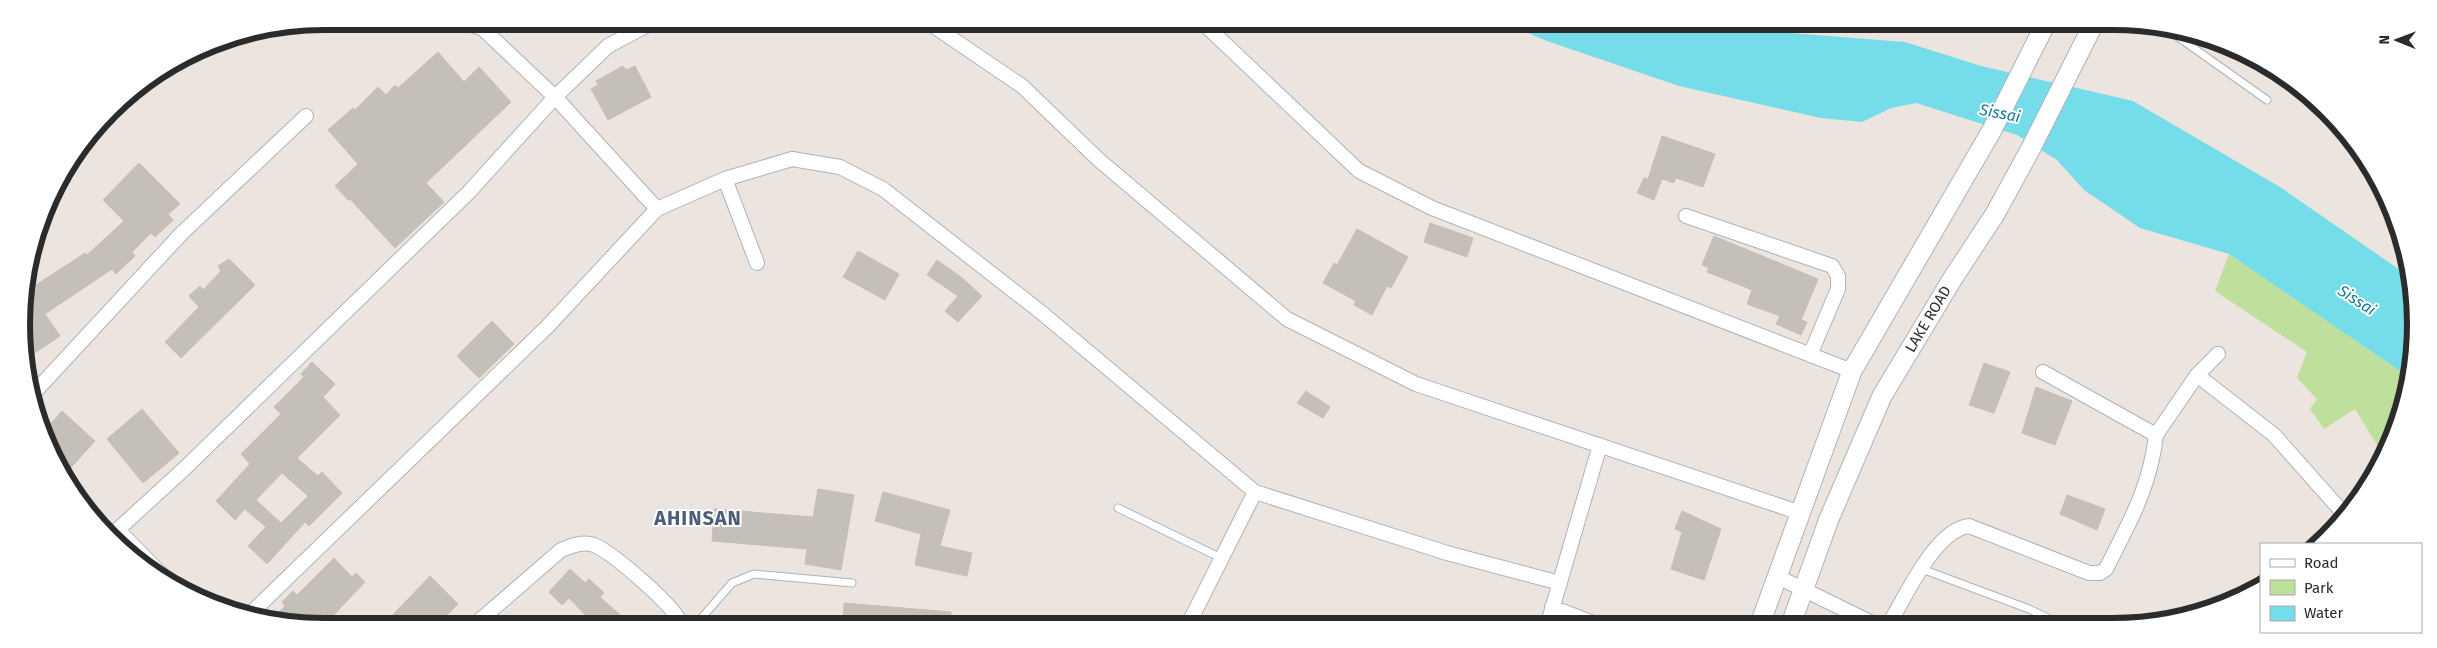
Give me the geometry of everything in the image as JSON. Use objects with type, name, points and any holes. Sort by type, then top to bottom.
[{"type":"main road","points":[[1762,618],[1852,371],[1992,130],[2042,30]]},
{"type":"main road","name":"LAKE ROAD","points":[[1792,618],[1828,520],[1882,396],[1953,278],[1995,214],[2030,150],[2090,30]]},
{"type":"street","points":[[486,30],[555,96],[657,209]]},
{"type":"street","points":[[116,531],[469,192],[555,96],[608,46],[638,30]]},
{"type":"street","points":[[939,30],[1022,86],[1099,160],[1287,319],[1416,384],[1801,513]]},
{"type":"street","points":[[1210,30],[1359,172],[1432,208],[1852,371]]},
{"type":"street","points":[[38,389],[181,234],[306,116]]},
{"type":"street","points":[[255,609],[547,327],[657,209],[725,179],[792,159],[840,167],[883,189],[1042,313],[1255,492],[1447,553],[1560,583]]},
{"type":"street","points":[[725,179],[757,263]]},
{"type":"street","points":[[1686,216],[1832,266],[1838,276],[1838,289],[1810,355]]},
{"type":"street","points":[[1893,618],[1922,569],[1950,533],[1959,527],[1969,526],[2089,573],[2106,569],[2141,500],[2154,456],[2156,435],[2197,375],[2218,354]]},
{"type":"street","points":[[2043,372],[2156,435]]},
{"type":"street","points":[[2197,375],[2274,435],[2340,510]]},
{"type":"street","points":[[1549,618],[1600,445]]},
{"type":"street","points":[[1191,618],[1255,492]]},
{"type":"street","points":[[482,618],[561,550],[575,544],[594,544],[637,576],[676,618]]},
{"type":"street","points":[[1778,578],[1862,618]]},
{"type":"street","points":[[1552,607],[1580,618]]},
{"type":"lane","points":[[2180,38],[2267,100]]},
{"type":"lane","points":[[1118,508],[1221,558]]},
{"type":"lane","points":[[1922,569],[2047,618]]},
{"type":"lane","points":[[701,618],[732,583],[754,574],[852,583]]},
{"type":"green space","points":[[2229,254],[2402,373],[2397,400],[2379,449],[2355,409],[2324,429],[2310,409],[2317,399],[2297,378],[2307,352],[2215,291]]},
{"type":"water","name":"Sissai","points":[[1521,30],[1758,30],[1905,42],[1981,66],[2133,101],[2280,187],[2402,271],[2407,324],[2402,373],[2229,254],[2140,228],[2084,190],[2057,160],[2017,135],[1916,103],[1891,108],[1862,122],[1821,118],[1679,86],[1547,41]]},
{"type":"building","points":[[438,52],[464,82],[479,67],[511,102],[426,183],[444,202],[395,248],[350,199],[348,200],[335,186],[358,164],[328,130],[353,108],[355,110],[378,87],[386,95],[395,85],[398,88]]},
{"type":"building","points":[[623,66],[626,70],[635,66],[651,97],[608,120],[591,89],[598,85],[596,81]]},
{"type":"building","points":[[1662,136],[1715,154],[1703,187],[1676,178],[1674,183],[1662,179],[1654,200],[1637,193],[1644,178],[1648,179]]},
{"type":"building","points":[[139,163],[180,204],[168,214],[173,220],[155,237],[151,233],[132,252],[135,256],[116,274],[112,269],[45,314],[60,336],[32,355],[30,324],[33,287],[85,253],[87,255],[124,221],[103,200]]},
{"type":"building","points":[[1430,223],[1473,238],[1467,257],[1424,242]]},
{"type":"building","points":[[1357,229],[1408,257],[1391,288],[1387,286],[1372,315],[1354,305],[1356,301],[1323,283],[1334,263],[1337,265]]},
{"type":"building","points":[[1714,236],[1818,279],[1801,320],[1807,322],[1801,335],[1776,324],[1780,316],[1747,304],[1752,290],[1707,272],[1709,268],[1702,265]]},
{"type":"building","points":[[858,251],[899,274],[885,300],[843,277]]},
{"type":"building","points":[[229,259],[255,285],[181,358],[165,342],[199,307],[189,296],[200,286],[203,290],[221,271],[218,266]]},
{"type":"building","points":[[937,260],[961,277],[982,296],[958,322],[945,311],[958,296],[927,275]]},
{"type":"building","points":[[492,321],[514,344],[479,378],[457,356]]},
{"type":"building","points":[[312,362],[335,384],[323,397],[340,415],[297,458],[318,476],[322,472],[342,493],[309,526],[305,522],[267,564],[248,546],[266,527],[245,509],[235,520],[216,501],[250,464],[241,454],[281,414],[274,407],[304,377],[301,374]],"holes":[[[282,473],[308,496],[281,523],[256,500]]]},
{"type":"building","points":[[1984,363],[2010,372],[1994,413],[1969,405]]},
{"type":"building","points":[[2036,387],[2072,401],[2055,445],[2022,433]]},
{"type":"building","points":[[1306,391],[1330,407],[1323,418],[1297,403]]},
{"type":"building","points":[[142,409],[179,453],[143,483],[107,439]]},
{"type":"building","points":[[62,411],[95,441],[69,470],[48,426]]},
{"type":"building","points":[[818,489],[854,495],[841,570],[805,564],[807,549],[712,541],[714,509],[813,517]]},
{"type":"building","points":[[883,492],[950,510],[940,546],[972,553],[967,576],[915,565],[921,534],[875,521]]},
{"type":"building","points":[[2067,495],[2105,509],[2097,530],[2060,514]]},
{"type":"building","points":[[1682,511],[1721,529],[1704,580],[1671,569],[1682,532],[1675,529]]},
{"type":"building","points":[[334,558],[352,577],[356,573],[365,582],[331,618],[278,614],[285,606],[282,602],[293,591],[297,595]]},
{"type":"building","points":[[570,569],[585,583],[589,579],[604,593],[600,597],[624,618],[588,618],[569,598],[562,605],[549,592]]},
{"type":"building","points":[[430,576],[458,604],[444,618],[390,618]]},
{"type":"building","points":[[844,603],[951,612],[951,618],[843,618]]},
{"type":"district","name":"AHINSAN","points":[[698,518]]}]
